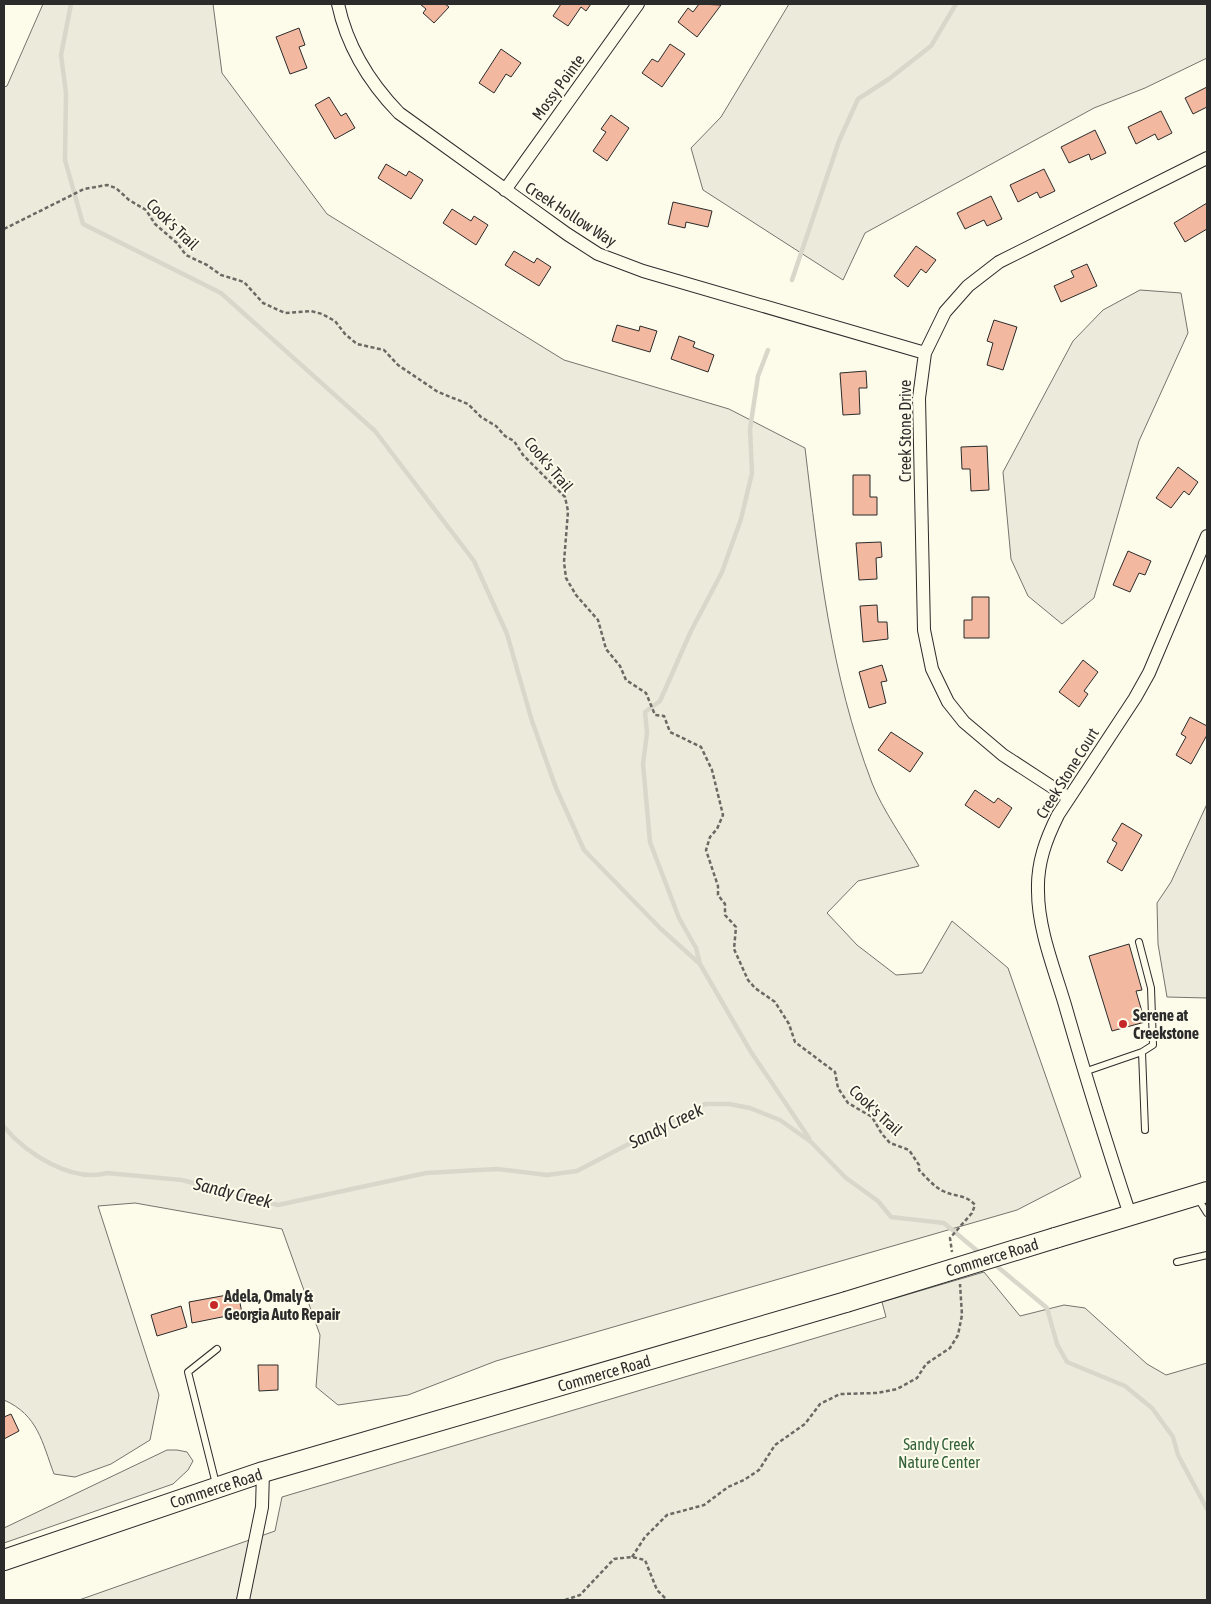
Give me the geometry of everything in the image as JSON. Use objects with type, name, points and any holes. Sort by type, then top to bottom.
[{"type":"highway","name":"Commerce Road","points":[[4,1560],[263,1472],[846,1302],[1202,1194]]},
{"type":"street","name":"Creek Hollow Way","points":[[338,4],[343,26],[353,48],[381,94],[399,113],[582,244],[618,263],[925,353]]},
{"type":"street","name":"Mossy Pointe","points":[[504,190],[638,4]]},
{"type":"street","name":"Creek Stone Drive","points":[[1069,798],[1003,755],[964,722],[948,702],[932,669],[924,621],[919,398],[925,353],[945,312],[968,286],[999,262],[1207,158]]},
{"type":"street","name":"Creek Stone Court","points":[[1130,1215],[1084,1072],[1039,912],[1040,863],[1048,836],[1069,798],[1140,690],[1207,536]]},
{"type":"street","points":[[243,1600],[262,1507],[263,1472]]},
{"type":"lane","points":[[1084,1072],[1142,1052],[1153,1045],[1151,988],[1139,942]]},
{"type":"lane","points":[[1142,1052],[1145,1130]]},
{"type":"lane","points":[[1202,1194],[1207,1213]]},
{"type":"lane","points":[[1177,1262],[1207,1255]]},
{"type":"lane","points":[[217,1349],[188,1372],[217,1488]]},
{"type":"path","name":"Cook's Trail","points":[[4,229],[91,186],[100,184],[116,188],[129,200],[146,210],[155,224],[190,258],[207,265],[221,275],[244,282],[264,303],[276,310],[294,314],[316,311],[329,317],[357,344],[389,353],[403,369],[445,396],[468,404],[481,417],[493,423],[505,436],[514,440],[523,455],[565,497],[568,511],[564,562],[566,578],[571,588],[598,620],[606,649],[620,666],[626,680],[645,691],[656,715],[664,716],[670,732],[701,747],[709,762],[723,815],[717,829],[710,837],[706,850],[718,886],[718,895],[725,904],[725,915],[736,927],[734,949],[748,980],[755,988],[775,1002],[789,1024],[795,1042],[835,1072],[838,1088],[848,1103],[872,1117],[890,1143],[909,1150],[919,1165],[919,1170],[933,1184],[942,1191],[960,1195],[973,1202],[975,1205],[972,1213],[950,1238],[952,1254]]},
{"type":"path","points":[[632,1557],[645,1537],[667,1515],[704,1506],[723,1490],[744,1480],[758,1470],[775,1444],[805,1424],[820,1404],[840,1394],[877,1393],[897,1389],[917,1378],[926,1364],[950,1348],[958,1335],[962,1315],[959,1282]]},
{"type":"path","points":[[565,1600],[580,1596],[614,1559],[632,1557],[645,1560],[657,1590],[668,1600]]},
{"type":"green space","points":[[43,4],[213,4],[222,73],[327,214],[564,360],[729,409],[805,448],[821,576],[836,659],[846,701],[876,793],[919,866],[858,881],[827,913],[857,945],[896,975],[922,973],[952,921],[1008,968],[1081,1177],[1017,1210],[496,1361],[408,1395],[338,1405],[316,1387],[320,1335],[282,1229],[135,1203],[98,1206],[159,1395],[150,1440],[111,1464],[75,1477],[54,1474],[42,1440],[32,1422],[24,1413],[4,1400],[4,87],[7,86]]},
{"type":"green space","points":[[789,4],[1207,4],[1207,58],[1145,88],[1094,108],[865,233],[843,280],[703,190],[691,148],[721,117]]},
{"type":"green space","points":[[1140,290],[1181,293],[1188,333],[1139,441],[1094,598],[1062,624],[1028,596],[1011,559],[1003,472],[1073,341],[1103,310]]},
{"type":"green space","points":[[1207,804],[1207,998],[1167,997],[1158,944],[1157,903],[1171,882]]},
{"type":"green space","name":"Sandy Creek Nature Center","points":[[984,1272],[1020,1316],[1064,1305],[1085,1308],[1147,1364],[1166,1375],[1207,1363],[1207,1600],[79,1600],[275,1531],[282,1497],[886,1317],[882,1302]]},
{"type":"green space","points":[[167,1450],[187,1452],[193,1461],[188,1470],[173,1484],[4,1543],[4,1528]]},
{"type":"building","points":[[420,4],[445,4],[449,7],[434,23],[423,13],[426,9]]},
{"type":"building","points":[[561,4],[591,4],[586,11],[581,7],[568,26],[553,16]]},
{"type":"building","points":[[699,4],[721,5],[697,37],[678,22],[688,8],[693,12]]},
{"type":"building","points":[[299,28],[305,45],[299,47],[307,68],[290,74],[276,37]]},
{"type":"building","points":[[670,44],[685,54],[662,87],[642,73],[652,59],[658,62]]},
{"type":"building","points":[[501,49],[521,63],[511,77],[506,74],[494,93],[479,83]]},
{"type":"building","points":[[1207,87],[1207,107],[1193,114],[1185,98]]},
{"type":"building","points":[[329,97],[341,116],[346,113],[355,128],[335,139],[315,105]]},
{"type":"building","points":[[1161,111],[1172,133],[1158,140],[1155,134],[1136,144],[1128,127]]},
{"type":"building","points":[[611,115],[629,128],[607,161],[593,151],[606,132],[601,129]]},
{"type":"building","points":[[1095,130],[1106,153],[1091,160],[1089,154],[1069,163],[1061,147]]},
{"type":"building","points":[[386,164],[406,176],[409,171],[423,180],[411,199],[378,178]]},
{"type":"building","points":[[1044,169],[1055,191],[1040,198],[1037,192],[1018,202],[1010,185]]},
{"type":"building","points":[[991,196],[1002,219],[987,226],[984,220],[965,229],[957,213]]},
{"type":"building","points":[[673,202],[712,211],[708,227],[686,222],[685,228],[668,224]]},
{"type":"building","points":[[1207,203],[1207,229],[1185,242],[1174,223]]},
{"type":"building","points":[[452,209],[471,221],[474,216],[488,225],[476,245],[443,223]]},
{"type":"building","points":[[916,246],[936,260],[926,273],[921,269],[908,287],[894,276]]},
{"type":"building","points":[[514,251],[534,263],[537,258],[551,267],[539,286],[505,265]]},
{"type":"building","points":[[1087,264],[1097,286],[1061,302],[1054,286],[1074,277],[1071,271]]},
{"type":"building","points":[[994,320],[1017,327],[1003,370],[987,365],[993,343],[987,341]]},
{"type":"building","points":[[617,325],[639,331],[640,326],[657,331],[650,352],[612,341]]},
{"type":"building","points":[[679,336],[695,342],[693,347],[714,355],[708,372],[671,359]]},
{"type":"building","points":[[866,371],[867,388],[859,388],[860,414],[843,415],[840,373]]},
{"type":"building","points":[[987,446],[989,490],[971,491],[970,469],[962,469],[961,447]]},
{"type":"building","points":[[1178,467],[1198,482],[1189,495],[1184,491],[1171,508],[1156,498]]},
{"type":"building","points":[[853,475],[870,475],[870,497],[877,497],[877,515],[853,515]]},
{"type":"building","points":[[881,542],[882,557],[876,558],[877,579],[859,580],[856,543]]},
{"type":"building","points":[[1128,551],[1151,561],[1145,575],[1139,573],[1130,592],[1113,585]]},
{"type":"building","points":[[972,597],[989,597],[989,638],[964,638],[964,620],[972,620]]},
{"type":"building","points":[[877,605],[878,622],[887,622],[888,639],[863,642],[860,606]]},
{"type":"building","points":[[1083,660],[1098,672],[1084,691],[1088,694],[1079,707],[1059,692]]},
{"type":"building","points":[[882,665],[887,681],[881,682],[886,703],[869,708],[859,672]]},
{"type":"building","points":[[1190,717],[1207,726],[1207,735],[1191,764],[1176,755],[1186,737],[1181,734]]},
{"type":"building","points":[[891,732],[923,753],[910,772],[878,750]]},
{"type":"building","points":[[975,790],[994,803],[998,798],[1012,808],[999,828],[965,805]]},
{"type":"building","points":[[1122,823],[1142,835],[1122,871],[1107,862],[1117,843],[1112,840]]},
{"type":"building","points":[[1129,944],[1142,990],[1136,991],[1145,1022],[1112,1031],[1089,956]]},
{"type":"building","points":[[238,1293],[242,1313],[192,1323],[189,1302]]},
{"type":"building","points":[[181,1306],[187,1327],[157,1336],[151,1315]]},
{"type":"building","points":[[258,1365],[278,1365],[278,1390],[259,1391]]},
{"type":"building","points":[[11,1414],[19,1431],[4,1439],[4,1417]]},
{"type":"waterway","points":[[71,4],[61,55],[66,93],[65,160],[83,224],[221,293],[375,431],[474,561],[507,634],[532,721],[556,788],[584,850],[661,929],[700,964]]},
{"type":"waterway","points":[[792,280],[839,141],[858,99],[889,79],[931,46],[956,4]]},
{"type":"waterway","points":[[768,350],[758,376],[750,429],[752,473],[741,519],[722,572],[691,631],[660,701],[645,712],[647,733],[643,764],[650,842],[679,918],[696,948],[700,964],[751,1052],[809,1138]]},
{"type":"waterway","name":"Sandy Creek","points":[[4,1127],[24,1147],[50,1164],[64,1170],[79,1174],[107,1173],[182,1180],[278,1205],[426,1173],[497,1169],[547,1175],[577,1171],[705,1104],[729,1104],[750,1108],[780,1120],[811,1142],[846,1178],[878,1201],[891,1217],[944,1223],[981,1254]]},
{"type":"waterway","name":"Sandy Creek","points":[[993,1263],[1047,1308],[1057,1344],[1067,1362],[1125,1386],[1152,1408],[1173,1437],[1178,1455],[1207,1509]]},
{"type":"place","name":"Serene at Creekstone","points":[[1123,1024]]},
{"type":"place","name":"Adela, Omaly & Georgia Auto Repair","points":[[214,1305]]}]
